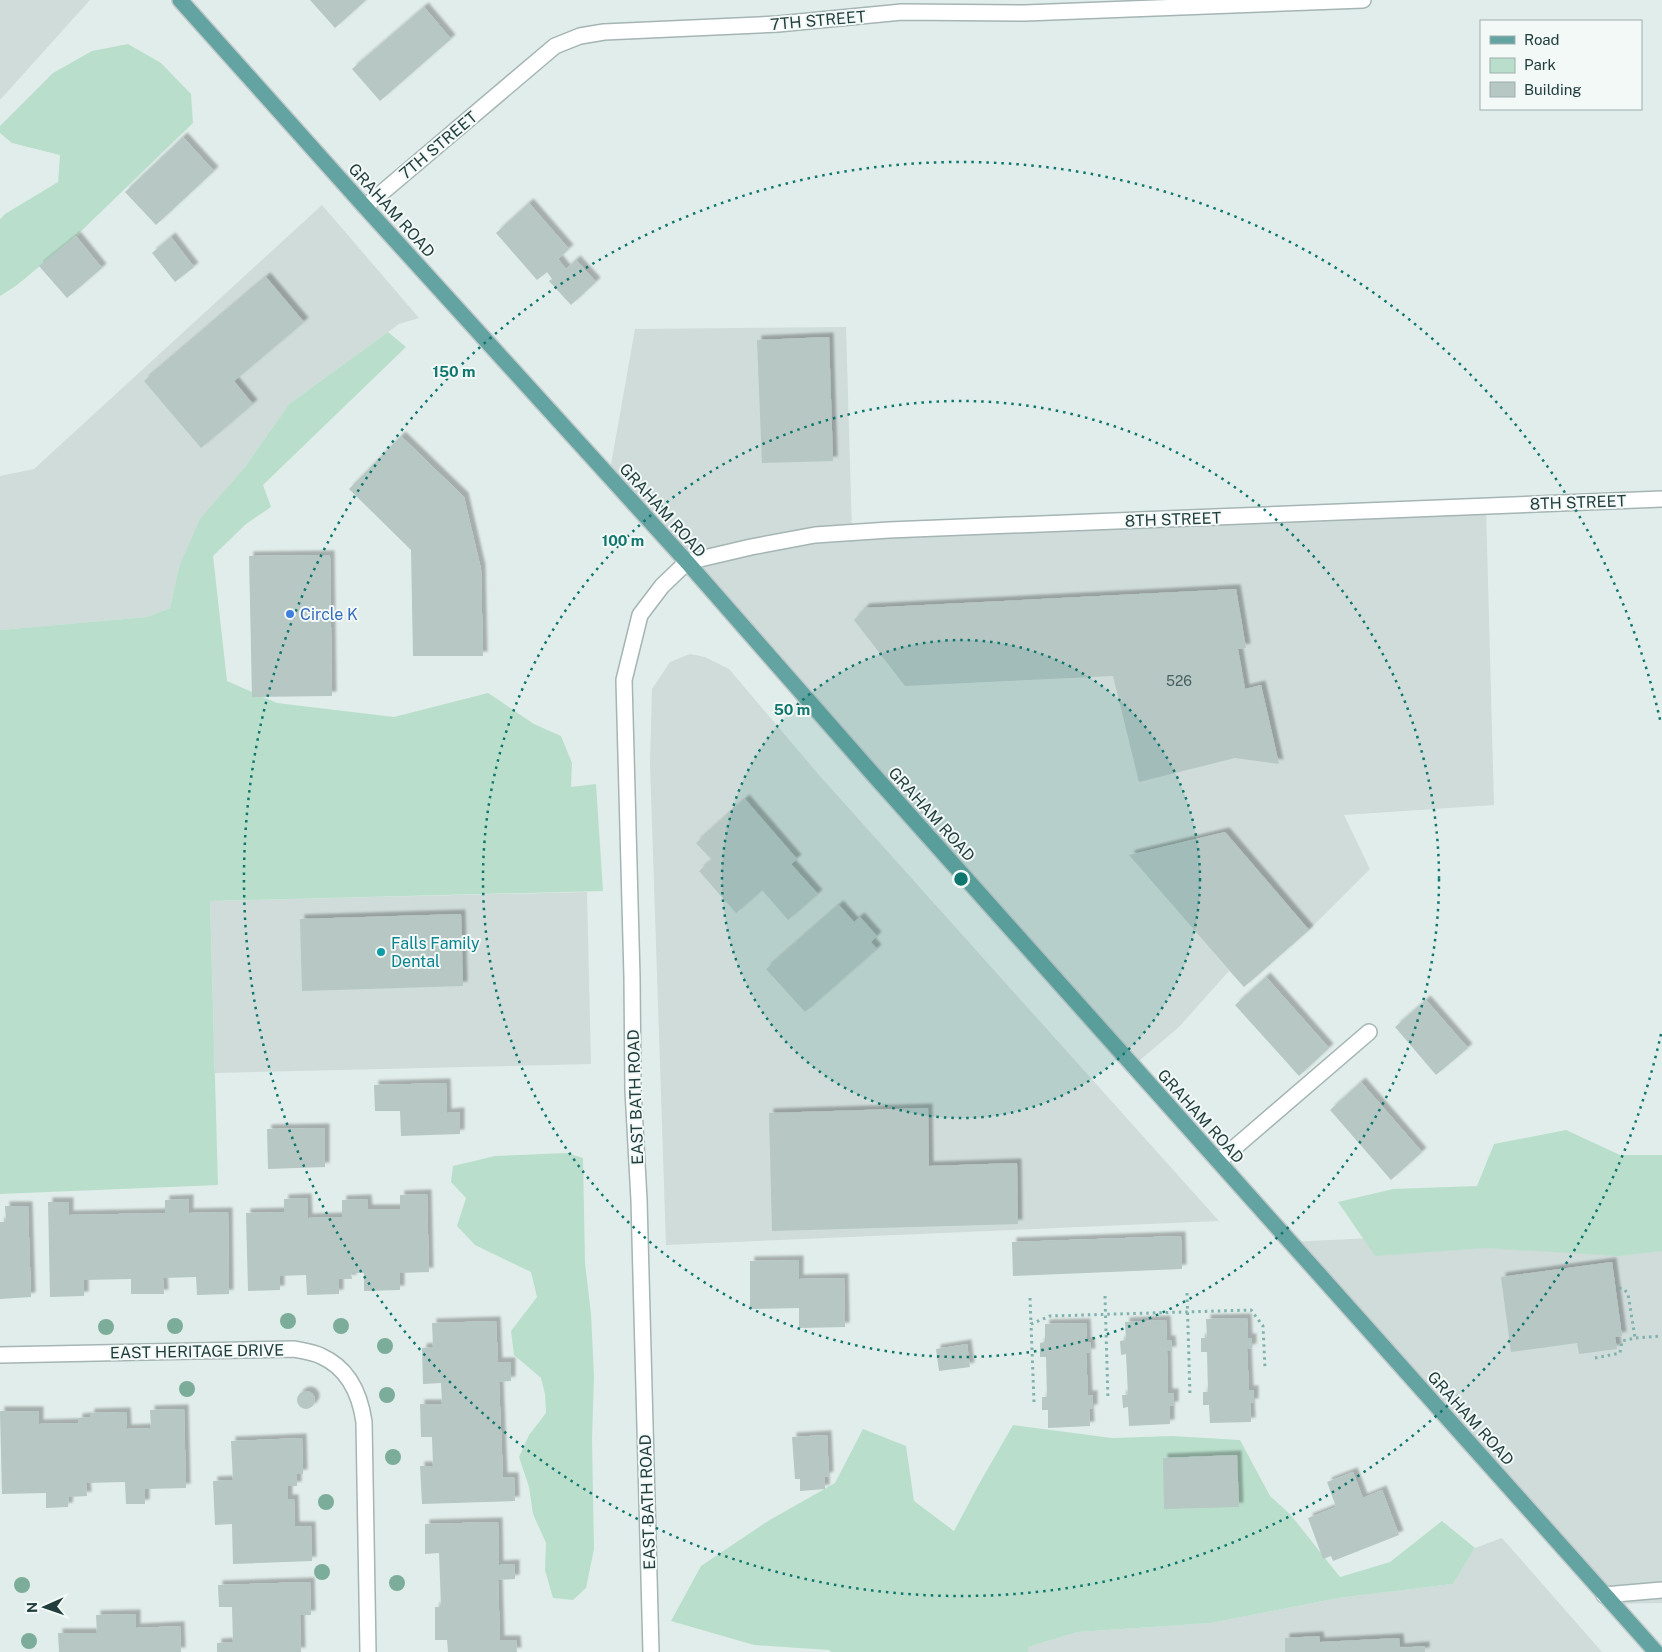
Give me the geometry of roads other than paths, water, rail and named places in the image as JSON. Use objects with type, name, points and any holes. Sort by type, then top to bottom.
[{"type":"main road","name":"GRAHAM ROAD","points":[[180,0],[687,562],[872,773],[1656,1652]]},
{"type":"street","name":"7TH STREET","points":[[365,207],[555,46],[580,36],[604,32],[778,24],[901,6],[1025,13],[1363,0]]},
{"type":"street","name":"8TH STREET","points":[[687,562],[815,535],[861,532],[1662,499]]},
{"type":"street","name":"EAST BATH ROAD","points":[[651,1652],[639,1210],[633,1090],[624,680],[640,615],[662,586],[687,562]]},
{"type":"street","points":[[1219,1161],[1369,1032]]},
{"type":"street","name":"EAST HERITAGE DRIVE","points":[[0,1355],[294,1348],[320,1356],[339,1367],[354,1387],[362,1406],[364,1422],[368,1652]]},
{"type":"street","points":[[1604,1595],[1662,1590]]},
{"type":"place","name":"Circle K","points":[[290,614]]},
{"type":"place","name":"Falls Family Dental","points":[[381,952]]}]
